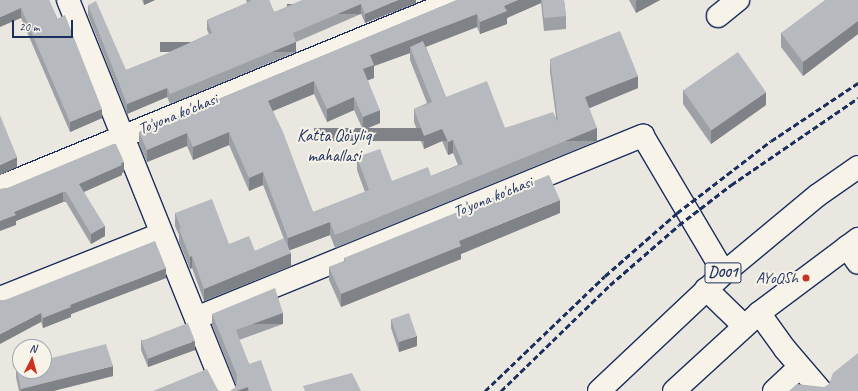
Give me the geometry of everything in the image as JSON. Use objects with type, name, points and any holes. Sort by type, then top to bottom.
[{"type":"main road","name":"To'yona ko'chasi","points":[[68,0],[225,391]]},
{"type":"main road","name":"To'yona ko'chasi","points":[[0,187],[455,0]]},
{"type":"main road","points":[[718,16],[738,0]]},
{"type":"main road","name":"To'yona ko'chasi","points":[[196,318],[643,136],[724,273]]},
{"type":"main road","name":"D001","points":[[599,391],[724,273],[813,199],[858,167]]},
{"type":"main road","points":[[0,298],[162,234]]},
{"type":"main road","points":[[674,391],[751,319],[854,250]]},
{"type":"main road","points":[[706,289],[751,319],[800,367],[821,391]]},
{"type":"main road","points":[[774,391],[800,367]]},
{"type":"building","points":[[0,0],[49,0],[57,19],[65,15],[102,109],[70,122],[21,8],[0,17]]},
{"type":"building","points":[[250,0],[269,0],[274,12],[302,0],[398,0],[365,14],[361,4],[293,33],[296,42],[170,94],[167,88],[127,104],[88,5],[96,1],[126,70],[169,53],[212,33],[207,20],[251,1]]},
{"type":"building","points":[[457,0],[518,0],[504,6],[507,11],[480,22],[477,14],[370,55],[374,65],[363,69],[380,110],[363,117],[354,97],[327,109],[314,81],[268,101],[283,132],[313,212],[369,190],[357,157],[380,149],[392,181],[428,167],[431,176],[463,164],[453,140],[448,142],[442,129],[424,136],[414,109],[432,102],[410,47],[423,41],[446,97],[487,81],[505,128],[553,112],[558,122],[550,59],[620,31],[638,76],[585,97],[597,128],[335,235],[330,222],[288,238],[263,172],[249,178],[229,132],[193,147],[187,133],[147,150],[139,132]]},
{"type":"building","points":[[542,0],[564,0],[566,16],[544,18]]},
{"type":"building","points":[[825,0],[858,0],[858,21],[803,62],[781,33]]},
{"type":"building","points":[[738,52],[766,92],[711,131],[683,90]]},
{"type":"building","points":[[0,115],[17,157],[0,165]]},
{"type":"building","points":[[116,144],[124,162],[121,163],[122,165],[79,184],[105,226],[91,234],[66,192],[14,212],[16,215],[0,221],[0,189],[5,189]]},
{"type":"building","points":[[549,175],[560,200],[459,241],[461,246],[341,294],[329,267],[345,261],[344,258]]},
{"type":"building","points":[[212,199],[229,244],[249,236],[255,251],[284,238],[291,253],[204,289],[192,256],[190,257],[179,229],[181,228],[175,213]]},
{"type":"building","points":[[155,241],[166,268],[70,305],[71,307],[43,318],[41,313],[0,334],[0,300],[5,300]]},
{"type":"building","points":[[275,288],[283,313],[236,330],[249,364],[261,360],[272,391],[249,391],[248,387],[236,391],[230,391],[235,388],[237,375],[212,314]]},
{"type":"building","points":[[409,313],[417,336],[399,342],[391,319]]},
{"type":"building","points":[[188,323],[195,341],[148,359],[141,341]]},
{"type":"building","points":[[106,344],[113,366],[21,389],[19,379],[52,379],[52,358]]},
{"type":"building","points":[[858,353],[858,391],[789,391],[797,384],[824,387],[829,384],[833,373]]},
{"type":"building","points":[[207,369],[218,390],[220,391],[153,391]]},
{"type":"building","points":[[352,373],[361,391],[305,391],[303,386]]},
{"type":"railway","points":[[485,391],[605,276],[677,213],[771,141],[858,83]]},
{"type":"railway","points":[[501,391],[610,285],[679,225],[731,185],[858,98]]},
{"type":"place","name":"AYoQSh","points":[[806,278]]},
{"type":"district","name":"Katta Qoʻyliq mahallasi","points":[[334,146]]}]
